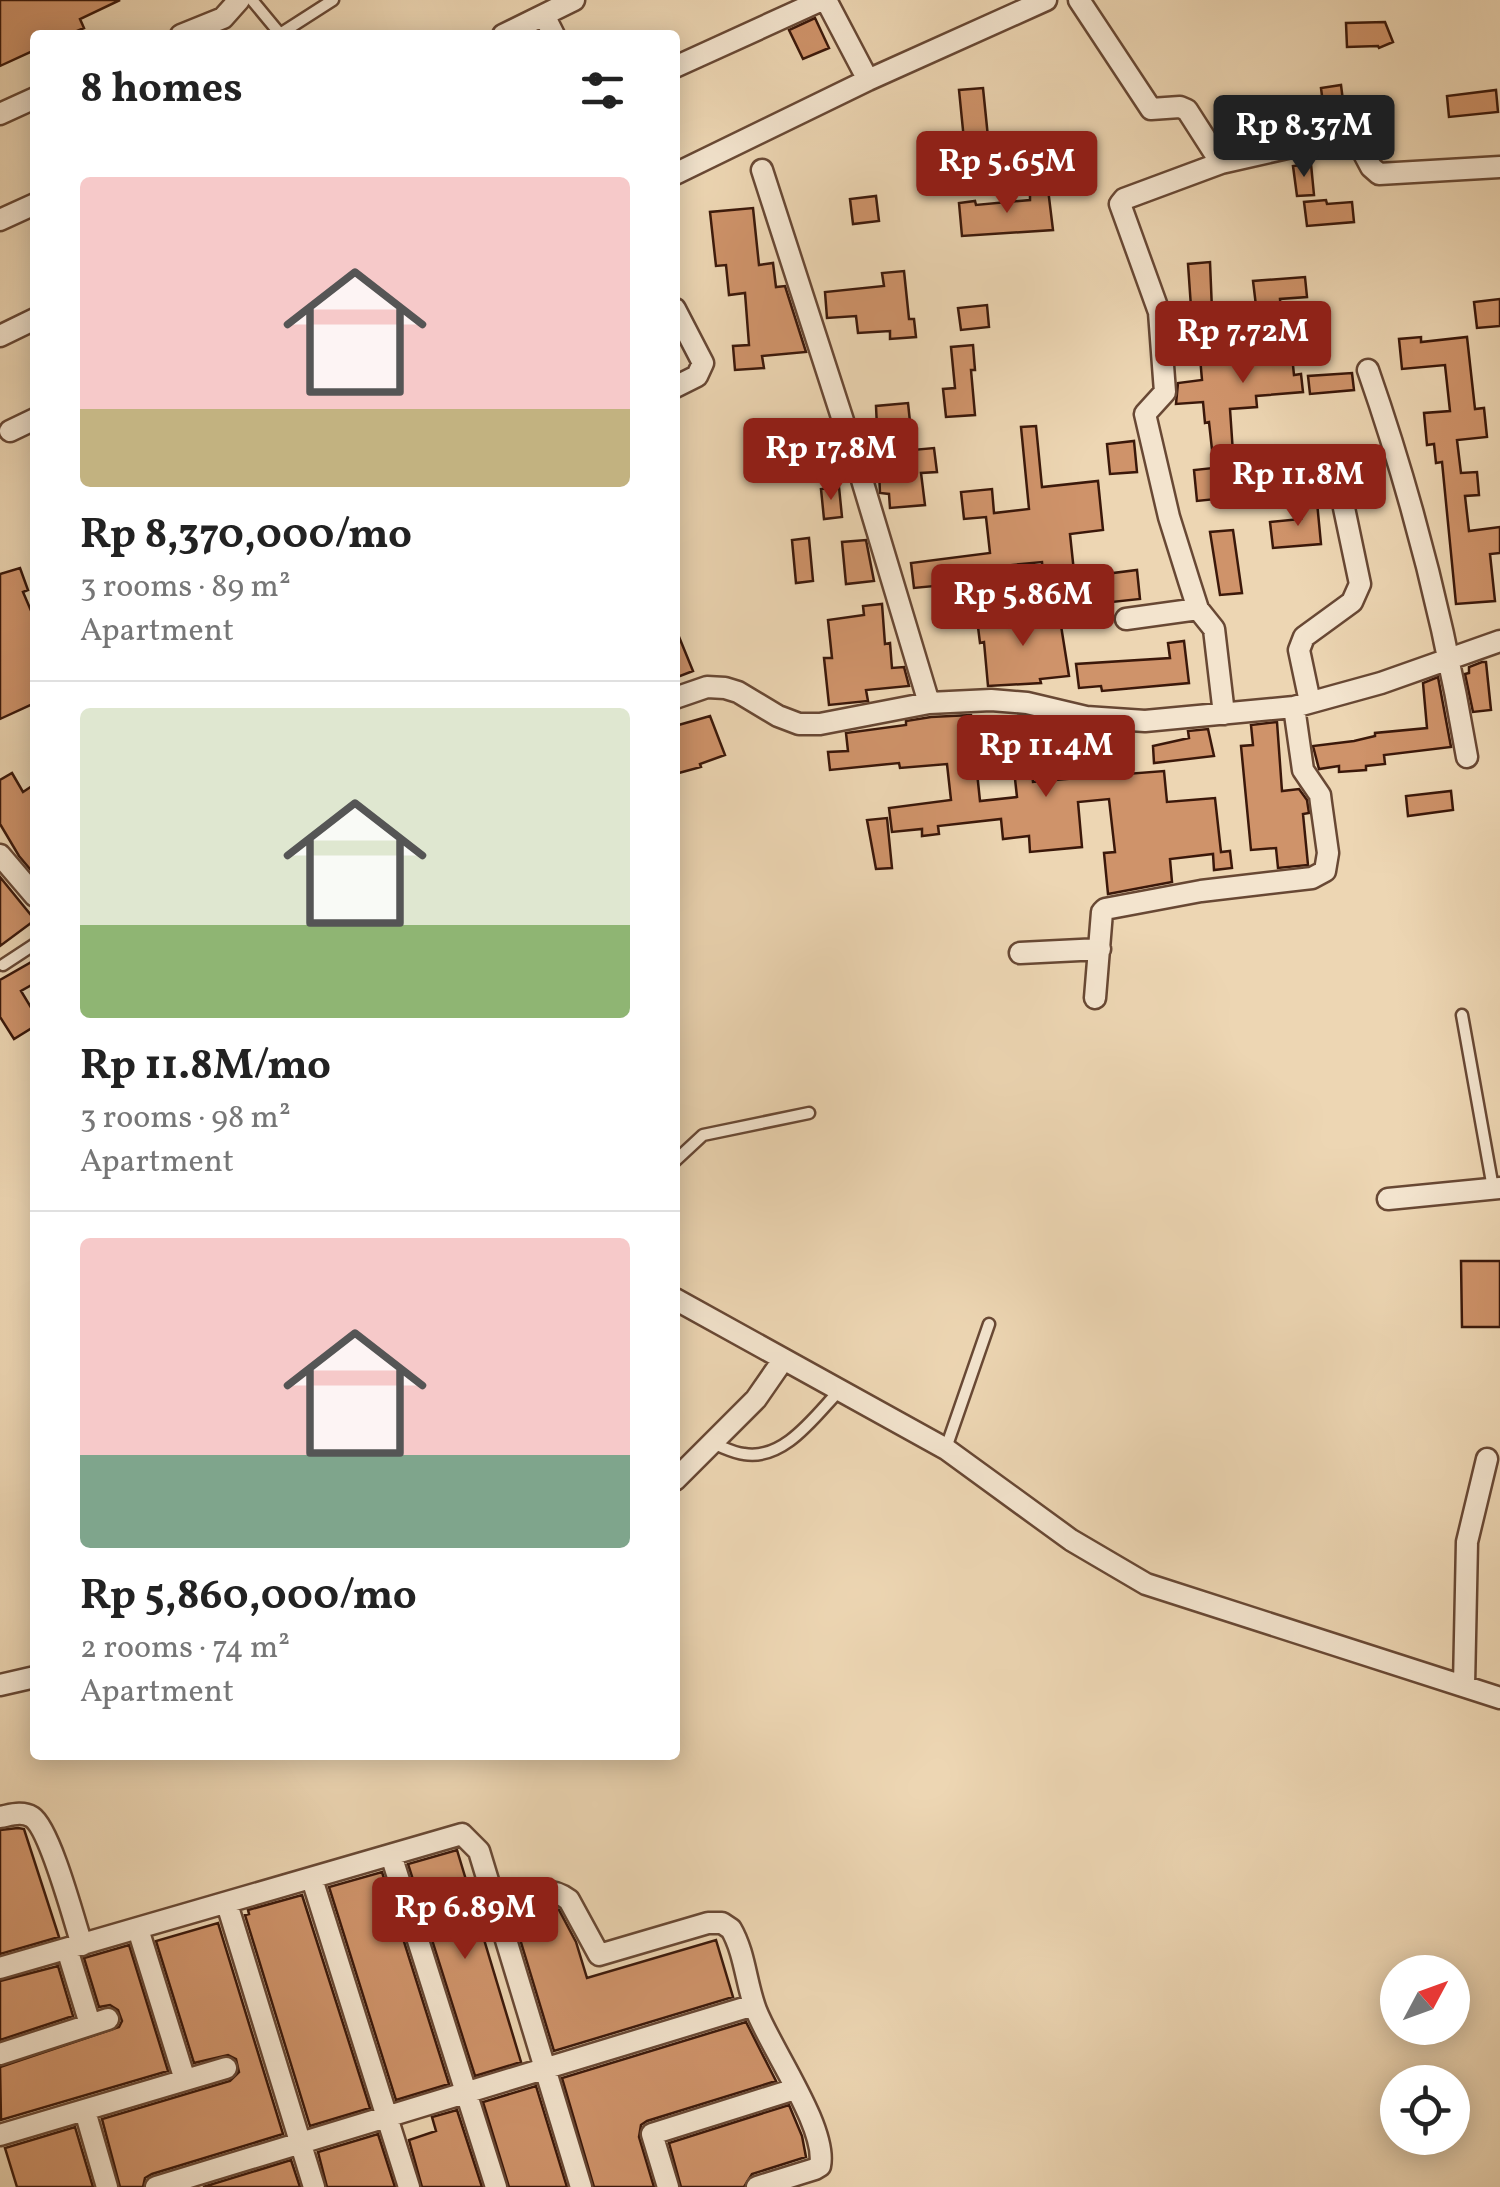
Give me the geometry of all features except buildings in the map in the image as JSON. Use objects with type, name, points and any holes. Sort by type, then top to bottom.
[{"type":"street","points":[[193,30],[223,18],[239,0]]},
{"type":"street","points":[[513,30],[574,0]]},
{"type":"street","points":[[680,65],[824,0],[868,80]]},
{"type":"street","points":[[680,172],[868,80],[1046,0]]},
{"type":"street","points":[[1079,0],[1151,109],[1188,110],[1221,163]]},
{"type":"street","points":[[544,15],[552,30]]},
{"type":"street","points":[[0,114],[30,100]]},
{"type":"street","points":[[1224,714],[1214,630],[1198,608],[1169,517],[1146,414],[1166,386],[1159,312],[1120,204],[1124,199],[1221,163],[1354,133],[1379,174],[1500,167]]},
{"type":"street","points":[[762,170],[930,703]]},
{"type":"street","points":[[0,220],[30,206]]},
{"type":"street","points":[[680,318],[703,362],[697,376],[680,384]]},
{"type":"street","points":[[0,336],[30,321]]},
{"type":"street","points":[[1368,370],[1396,452],[1450,658],[1467,757]]},
{"type":"street","points":[[10,431],[30,421]]},
{"type":"street","points":[[1095,998],[1102,912],[1110,906],[1312,878],[1325,871],[1328,853],[1322,803],[1303,770],[1298,650],[1304,636],[1352,602],[1360,584],[1344,508]]},
{"type":"street","points":[[1126,619],[1198,608]]},
{"type":"street","points":[[680,696],[708,688],[724,688],[798,724],[820,724],[930,703],[1007,701],[1086,717],[1145,720],[1302,704],[1381,683],[1500,641]]},
{"type":"street","points":[[0,855],[30,890]]},
{"type":"street","points":[[1020,953],[1100,949]]},
{"type":"street","points":[[1388,1199],[1497,1188]]},
{"type":"street","points":[[680,1302],[946,1450],[1071,1540],[1146,1584],[1500,1698]]},
{"type":"street","points":[[680,1475],[756,1399],[783,1360]]},
{"type":"street","points":[[1464,1686],[1467,1542],[1487,1459]]},
{"type":"street","points":[[0,1685],[30,1678]]},
{"type":"street","points":[[0,1817],[30,1816],[45,1834],[99,2021],[0,2054]]},
{"type":"street","points":[[0,1968],[462,1834],[479,1850],[581,2187]]},
{"type":"street","points":[[391,1855],[496,2187]]},
{"type":"street","points":[[312,1879],[409,2187]]},
{"type":"street","points":[[493,1899],[536,1891],[562,1894],[600,1956],[708,1924],[724,1923],[734,1934],[754,2005],[820,2138],[820,2166],[758,2187]]},
{"type":"street","points":[[226,1904],[314,2187]]},
{"type":"street","points":[[138,1929],[185,2080]]},
{"type":"street","points":[[156,2187],[754,2005]]},
{"type":"street","points":[[0,2135],[226,2068]]},
{"type":"street","points":[[668,2187],[652,2134],[795,2090]]},
{"type":"street","points":[[85,2111],[108,2187]]},
{"type":"lane","points":[[252,0],[278,30]]},
{"type":"lane","points":[[287,30],[333,0]]},
{"type":"lane","points":[[3,965],[30,947]]},
{"type":"lane","points":[[1462,1014],[1497,1188]]},
{"type":"lane","points":[[680,1157],[703,1136],[809,1112]]},
{"type":"lane","points":[[946,1450],[989,1324]]},
{"type":"lane","points":[[714,1444],[744,1454],[767,1452],[792,1439],[839,1391]]}]
